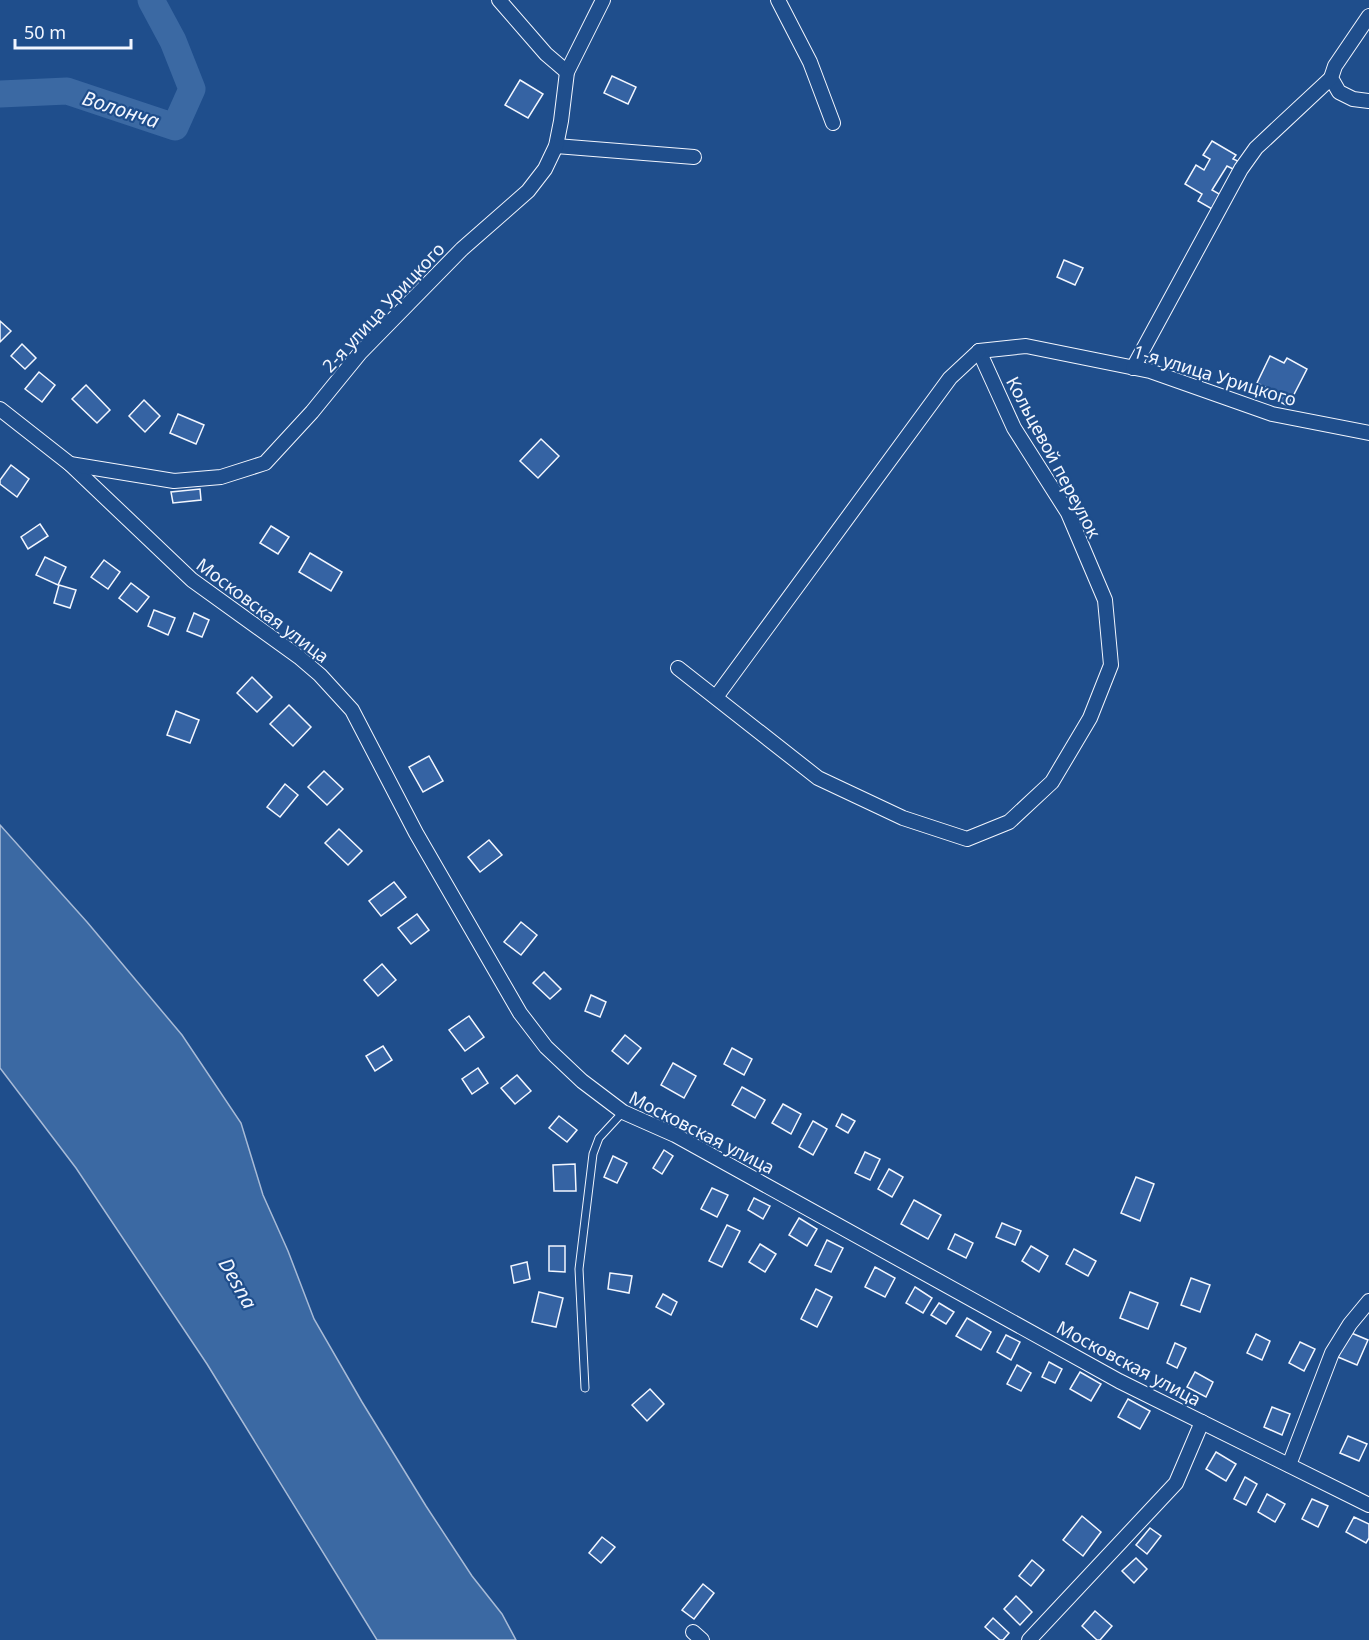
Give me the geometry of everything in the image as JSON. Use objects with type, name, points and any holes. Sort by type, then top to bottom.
[{"type":"street","points":[[499,0],[546,54],[567,72]]},
{"type":"street","name":"2-я улица Урицкого","points":[[70,464],[174,481],[221,477],[265,463],[312,412],[360,353],[462,249],[528,191],[545,169],[556,146],[567,72],[603,0]]},
{"type":"street","points":[[778,0],[810,62],[833,123]]},
{"type":"street","points":[[1133,368],[1241,169],[1256,148],[1331,78],[1335,66],[1369,16]]},
{"type":"street","points":[[1331,78],[1339,92],[1353,99],[1369,101]]},
{"type":"street","points":[[556,146],[694,157]]},
{"type":"street","name":"1-я улица Урицкого","points":[[979,351],[1026,345],[1150,371],[1272,414],[1369,433]]},
{"type":"street","points":[[716,697],[950,378],[979,351]]},
{"type":"street","name":"Кольцевой переулок","points":[[678,668],[818,778],[903,818],[967,839],[1009,822],[1053,782],[1090,718],[1111,665],[1105,600],[1068,513],[1014,428],[979,351]]},
{"type":"street","name":"Московская улица","points":[[0,409],[70,464],[192,580],[299,657],[320,675],[352,710],[416,832],[520,1013],[546,1047],[582,1081],[622,1112],[675,1135],[1119,1381],[1369,1505]]},
{"type":"street","points":[[1289,1466],[1332,1353],[1350,1324],[1369,1301]]},
{"type":"street","points":[[1029,1640],[1176,1483],[1202,1422]]},
{"type":"lane","points":[[585,1388],[579,1269],[592,1154],[599,1138],[622,1112]]},
{"type":"water","name":"Desna","points":[[0,825],[87,922],[182,1035],[241,1123],[263,1195],[288,1251],[314,1319],[426,1506],[472,1576],[502,1614],[516,1640],[377,1640],[207,1364],[76,1168],[0,1068]]},
{"type":"building","points":[[612,76],[636,87],[628,104],[604,93]]},
{"type":"building","points":[[520,80],[543,94],[528,118],[505,105]]},
{"type":"building","points":[[1212,141],[1236,155],[1233,159],[1238,161],[1233,169],[1227,166],[1212,190],[1221,195],[1212,209],[1198,201],[1202,194],[1185,184],[1196,165],[1204,170],[1210,159],[1203,155]]},
{"type":"building","points":[[1064,260],[1083,268],[1075,285],[1057,277]]},
{"type":"building","points":[[0,321],[11,331],[0,342]]},
{"type":"building","points":[[22,344],[36,358],[25,369],[11,356]]},
{"type":"building","points":[[1270,356],[1284,363],[1287,358],[1307,369],[1288,406],[1280,402],[1283,396],[1257,383]]},
{"type":"building","points":[[39,372],[55,385],[42,402],[25,389]]},
{"type":"building","points":[[86,385],[110,410],[97,423],[72,399]]},
{"type":"building","points":[[144,400],[160,416],[145,432],[129,416]]},
{"type":"building","points":[[178,414],[204,425],[196,444],[170,433]]},
{"type":"building","points":[[541,439],[559,456],[538,478],[520,461]]},
{"type":"building","points":[[11,465],[29,479],[17,497],[0,484],[0,480]]},
{"type":"building","points":[[200,489],[201,500],[173,503],[171,492]]},
{"type":"building","points":[[40,524],[48,536],[28,549],[21,537]]},
{"type":"building","points":[[271,526],[289,537],[278,554],[260,543]]},
{"type":"building","points":[[310,553],[342,572],[331,591],[299,572]]},
{"type":"building","points":[[45,557],[66,567],[58,585],[36,575]]},
{"type":"building","points":[[104,560],[120,572],[108,589],[91,577]]},
{"type":"building","points":[[131,583],[149,597],[137,612],[119,598]]},
{"type":"building","points":[[59,585],[76,590],[70,608],[54,603]]},
{"type":"building","points":[[154,610],[175,618],[168,635],[148,626]]},
{"type":"building","points":[[194,613],[209,620],[202,637],[187,631]]},
{"type":"building","points":[[252,677],[272,697],[257,712],[237,693]]},
{"type":"building","points":[[289,705],[311,727],[293,746],[270,724]]},
{"type":"building","points":[[176,711],[199,720],[190,743],[167,735]]},
{"type":"building","points":[[429,756],[443,781],[423,792],[409,767]]},
{"type":"building","points":[[324,771],[343,789],[327,805],[308,787]]},
{"type":"building","points":[[285,784],[298,795],[280,817],[267,807]]},
{"type":"building","points":[[339,829],[362,851],[348,865],[325,843]]},
{"type":"building","points":[[489,840],[502,855],[480,872],[468,857]]},
{"type":"building","points":[[394,882],[406,897],[381,916],[369,901]]},
{"type":"building","points":[[417,914],[429,930],[411,944],[398,928]]},
{"type":"building","points":[[521,922],[537,935],[521,955],[504,942]]},
{"type":"building","points":[[382,964],[396,980],[378,996],[364,980]]},
{"type":"building","points":[[544,972],[561,989],[550,999],[533,983]]},
{"type":"building","points":[[591,995],[606,1002],[600,1017],[585,1011]]},
{"type":"building","points":[[469,1016],[484,1037],[465,1051],[449,1030]]},
{"type":"building","points":[[625,1035],[641,1048],[628,1064],[612,1051]]},
{"type":"building","points":[[383,1046],[392,1060],[375,1071],[366,1056]]},
{"type":"building","points":[[732,1048],[752,1059],[744,1075],[724,1064]]},
{"type":"building","points":[[673,1063],[696,1076],[684,1098],[661,1085]]},
{"type":"building","points":[[478,1068],[488,1083],[472,1094],[462,1079]]},
{"type":"building","points":[[517,1075],[531,1091],[515,1104],[501,1088]]},
{"type":"building","points":[[742,1087],[765,1100],[755,1118],[732,1105]]},
{"type":"building","points":[[783,1104],[801,1114],[791,1134],[772,1123]]},
{"type":"building","points":[[842,1114],[855,1121],[848,1133],[836,1126]]},
{"type":"building","points":[[559,1116],[577,1130],[567,1142],[549,1128]]},
{"type":"building","points":[[813,1121],[827,1129],[813,1155],[799,1147]]},
{"type":"building","points":[[664,1150],[673,1156],[662,1174],[653,1168]]},
{"type":"building","points":[[865,1152],[880,1159],[870,1180],[855,1173]]},
{"type":"building","points":[[613,1156],[627,1163],[617,1183],[604,1177]]},
{"type":"building","points":[[575,1164],[576,1191],[554,1191],[553,1165]]},
{"type":"building","points":[[889,1169],[903,1177],[892,1197],[878,1189]]},
{"type":"building","points":[[1136,1177],[1154,1184],[1140,1221],[1121,1213]]},
{"type":"building","points":[[712,1188],[728,1195],[717,1217],[701,1209]]},
{"type":"building","points":[[754,1198],[770,1206],[763,1219],[748,1210]]},
{"type":"building","points":[[914,1200],[941,1215],[928,1239],[901,1224]]},
{"type":"building","points":[[799,1218],[817,1229],[807,1246],[789,1235]]},
{"type":"building","points":[[1002,1223],[1021,1231],[1015,1245],[996,1237]]},
{"type":"building","points":[[727,1225],[740,1231],[722,1267],[709,1261]]},
{"type":"building","points":[[955,1234],[973,1243],[966,1258],[948,1249]]},
{"type":"building","points":[[827,1240],[843,1248],[831,1272],[815,1265]]},
{"type":"building","points":[[760,1244],[776,1254],[765,1272],[749,1262]]},
{"type":"building","points":[[549,1246],[565,1246],[565,1272],[549,1271]]},
{"type":"building","points":[[1031,1246],[1048,1256],[1039,1272],[1022,1261]]},
{"type":"building","points":[[1074,1249],[1096,1261],[1088,1276],[1066,1264]]},
{"type":"building","points":[[527,1262],[530,1279],[514,1283],[511,1266]]},
{"type":"building","points":[[875,1267],[895,1278],[885,1297],[865,1287]]},
{"type":"building","points":[[610,1273],[632,1276],[629,1293],[608,1289]]},
{"type":"building","points":[[1191,1278],[1210,1285],[1200,1312],[1181,1305]]},
{"type":"building","points":[[915,1287],[932,1298],[923,1313],[906,1303]]},
{"type":"building","points":[[816,1289],[832,1297],[817,1327],[801,1319]]},
{"type":"building","points":[[539,1292],[563,1298],[556,1327],[532,1322]]},
{"type":"building","points":[[1130,1292],[1158,1303],[1148,1329],[1120,1318]]},
{"type":"building","points":[[663,1294],[677,1302],[671,1315],[656,1307]]},
{"type":"building","points":[[939,1303],[954,1312],[946,1324],[931,1315]]},
{"type":"building","points":[[967,1318],[991,1332],[981,1350],[956,1336]]},
{"type":"building","points":[[1349,1332],[1368,1340],[1357,1365],[1338,1357]]},
{"type":"building","points":[[1256,1334],[1270,1341],[1262,1360],[1247,1353]]},
{"type":"building","points":[[1006,1335],[1020,1342],[1011,1360],[997,1352]]},
{"type":"building","points":[[1300,1342],[1315,1349],[1304,1371],[1289,1363]]},
{"type":"building","points":[[1175,1343],[1186,1348],[1177,1368],[1167,1363]]},
{"type":"building","points":[[1049,1362],[1062,1369],[1055,1383],[1042,1377]]},
{"type":"building","points":[[1017,1365],[1031,1373],[1021,1391],[1007,1384]]},
{"type":"building","points":[[1080,1372],[1101,1384],[1091,1401],[1070,1389]]},
{"type":"building","points":[[1195,1372],[1213,1382],[1206,1397],[1187,1387]]},
{"type":"building","points":[[650,1389],[664,1404],[647,1421],[632,1405]]},
{"type":"building","points":[[1128,1399],[1150,1411],[1140,1429],[1118,1417]]},
{"type":"building","points":[[1272,1407],[1290,1414],[1282,1435],[1264,1427]]},
{"type":"building","points":[[1348,1436],[1367,1444],[1359,1461],[1340,1453]]},
{"type":"building","points":[[1216,1452],[1236,1464],[1226,1481],[1206,1469]]},
{"type":"building","points":[[1245,1477],[1257,1484],[1246,1505],[1234,1499]]},
{"type":"building","points":[[1267,1494],[1285,1504],[1275,1522],[1258,1512]]},
{"type":"building","points":[[1312,1499],[1328,1506],[1318,1527],[1302,1519]]},
{"type":"building","points":[[1082,1516],[1101,1532],[1083,1556],[1063,1540]]},
{"type":"building","points":[[1354,1517],[1369,1524],[1369,1538],[1366,1543],[1346,1532]]},
{"type":"building","points":[[1150,1528],[1161,1536],[1147,1554],[1136,1545]]},
{"type":"building","points":[[602,1537],[615,1547],[601,1563],[589,1553]]},
{"type":"building","points":[[1136,1558],[1147,1569],[1134,1583],[1122,1571]]},
{"type":"building","points":[[1032,1560],[1044,1570],[1031,1586],[1019,1576]]},
{"type":"building","points":[[703,1584],[714,1593],[694,1619],[682,1610]]},
{"type":"building","points":[[1016,1596],[1032,1612],[1020,1625],[1004,1609]]},
{"type":"building","points":[[1095,1611],[1112,1626],[1100,1640],[1097,1640],[1082,1626]]},
{"type":"building","points":[[993,1618],[1009,1633],[1003,1640],[985,1627]]},
{"type":"waterway","name":"Волонча","points":[[0,94],[67,91],[175,127],[192,89],[173,41],[151,0]]}]
